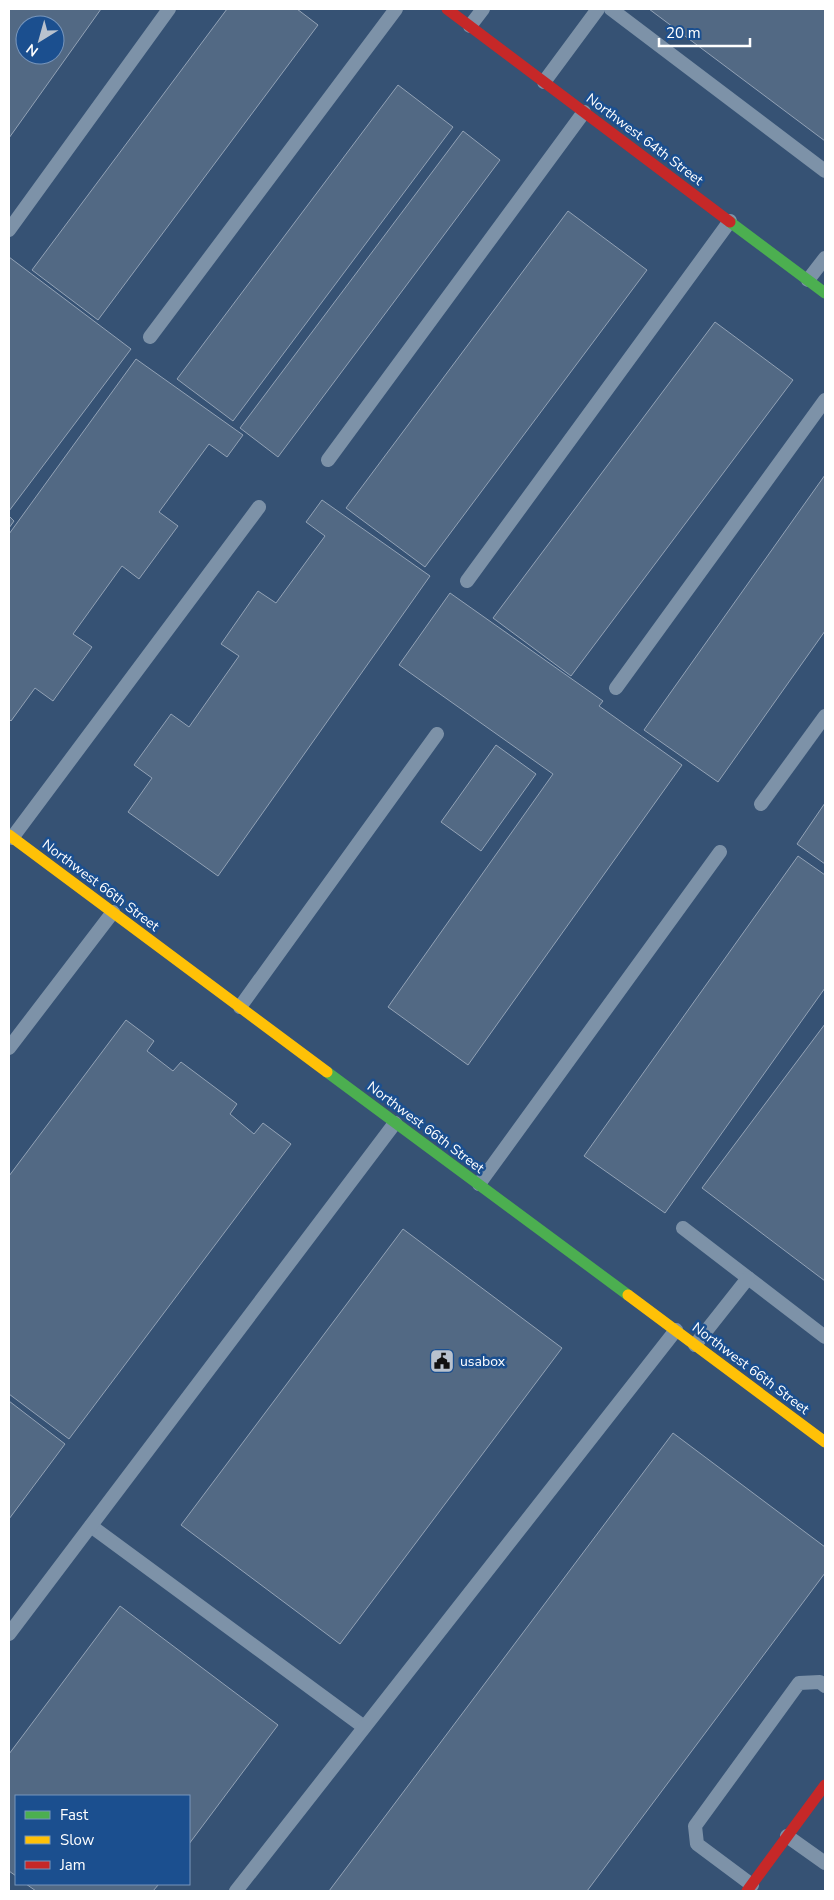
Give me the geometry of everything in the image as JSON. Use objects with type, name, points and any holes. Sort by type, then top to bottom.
[{"type":"street","name":"Northwest 64th Street","points":[[447,9],[825,293]]},
{"type":"street","name":"Northwest 66th Street","points":[[11,837],[825,1442]]},
{"type":"street","points":[[749,1888],[825,1785]]},
{"type":"lane","points":[[9,230],[169,9]]},
{"type":"lane","points":[[150,337],[396,9]]},
{"type":"lane","points":[[470,26],[483,9]]},
{"type":"lane","points":[[544,82],[598,9]]},
{"type":"lane","points":[[611,9],[825,171]]},
{"type":"lane","points":[[328,460],[584,112]]},
{"type":"lane","points":[[467,581],[730,221]]},
{"type":"lane","points":[[808,280],[825,258]]},
{"type":"lane","points":[[616,688],[825,400]]},
{"type":"lane","points":[[11,837],[259,507]]},
{"type":"lane","points":[[761,804],[825,716]]},
{"type":"lane","points":[[240,1007],[437,734]]},
{"type":"lane","points":[[479,1184],[720,852]]},
{"type":"lane","points":[[9,1048],[113,912]]},
{"type":"lane","points":[[9,1634],[395,1123]]},
{"type":"lane","points":[[683,1228],[825,1337]]},
{"type":"lane","points":[[695,1345],[748,1278]]},
{"type":"lane","points":[[236,1891],[676,1330]]},
{"type":"lane","points":[[91,1526],[364,1727]]},
{"type":"lane","points":[[749,1888],[697,1844],[694,1826],[799,1683],[820,1682],[825,1686]]},
{"type":"lane","points":[[788,1836],[825,1863]]},
{"type":"building","points":[[9,9],[101,9],[65,59],[65,15],[15,15],[15,65],[61,65],[9,138]]},
{"type":"building","points":[[227,9],[297,9],[318,25],[98,320],[32,270]]},
{"type":"building","points":[[649,9],[825,9],[825,141]]},
{"type":"building","points":[[398,85],[453,127],[233,421],[177,379]]},
{"type":"building","points":[[463,131],[500,160],[278,457],[240,428]]},
{"type":"building","points":[[568,211],[647,270],[425,567],[346,508]]},
{"type":"building","points":[[9,257],[131,349],[9,511]]},
{"type":"building","points":[[715,322],[793,380],[571,676],[493,618]]},
{"type":"building","points":[[136,359],[243,435],[227,457],[209,444],[159,512],[178,526],[139,579],[122,566],[73,634],[92,647],[53,701],[35,688],[11,721],[9,719],[9,534]]},
{"type":"building","points":[[825,475],[825,631],[718,782],[644,730]]},
{"type":"building","points":[[322,500],[430,576],[218,876],[128,812],[152,778],[134,765],[171,714],[189,727],[239,656],[221,644],[258,591],[276,603],[325,536],[306,522]]},
{"type":"building","points":[[9,516],[14,521],[9,528]]},
{"type":"building","points":[[450,593],[603,701],[599,706],[682,765],[468,1065],[388,1007],[553,774],[399,665]]},
{"type":"building","points":[[496,745],[536,774],[481,851],[441,822]]},
{"type":"building","points":[[825,803],[825,864],[797,844]]},
{"type":"building","points":[[798,856],[825,875],[825,988],[665,1213],[584,1156]]},
{"type":"building","points":[[126,1020],[154,1041],[147,1051],[173,1071],[181,1062],[237,1104],[230,1114],[254,1134],[263,1123],[291,1144],[69,1439],[9,1394],[9,1176]]},
{"type":"building","points":[[825,1024],[825,1281],[702,1188]]},
{"type":"building","points":[[403,1229],[562,1348],[340,1644],[181,1525]]},
{"type":"building","points":[[9,1401],[65,1444],[9,1519]]},
{"type":"building","points":[[673,1433],[825,1547],[825,1573],[587,1891],[329,1891]]},
{"type":"building","points":[[120,1606],[278,1725],[190,1843],[190,1795],[15,1795],[15,1875],[9,1871],[9,1754]]},
{"type":"building","points":[[27,1885],[158,1885],[153,1891],[36,1891]]},
{"type":"traffic: fast","points":[[730,222],[825,293]]},
{"type":"traffic: fast","points":[[327,1072],[628,1295]]},
{"type":"traffic: slow","points":[[9,835],[327,1072]]},
{"type":"traffic: slow","points":[[628,1295],[825,1442]]},
{"type":"traffic: jam","points":[[447,9],[730,222]]},
{"type":"traffic: jam","points":[[747,1891],[825,1785]]},
{"type":"place","name":"usabox","points":[[442,1361]]}]
